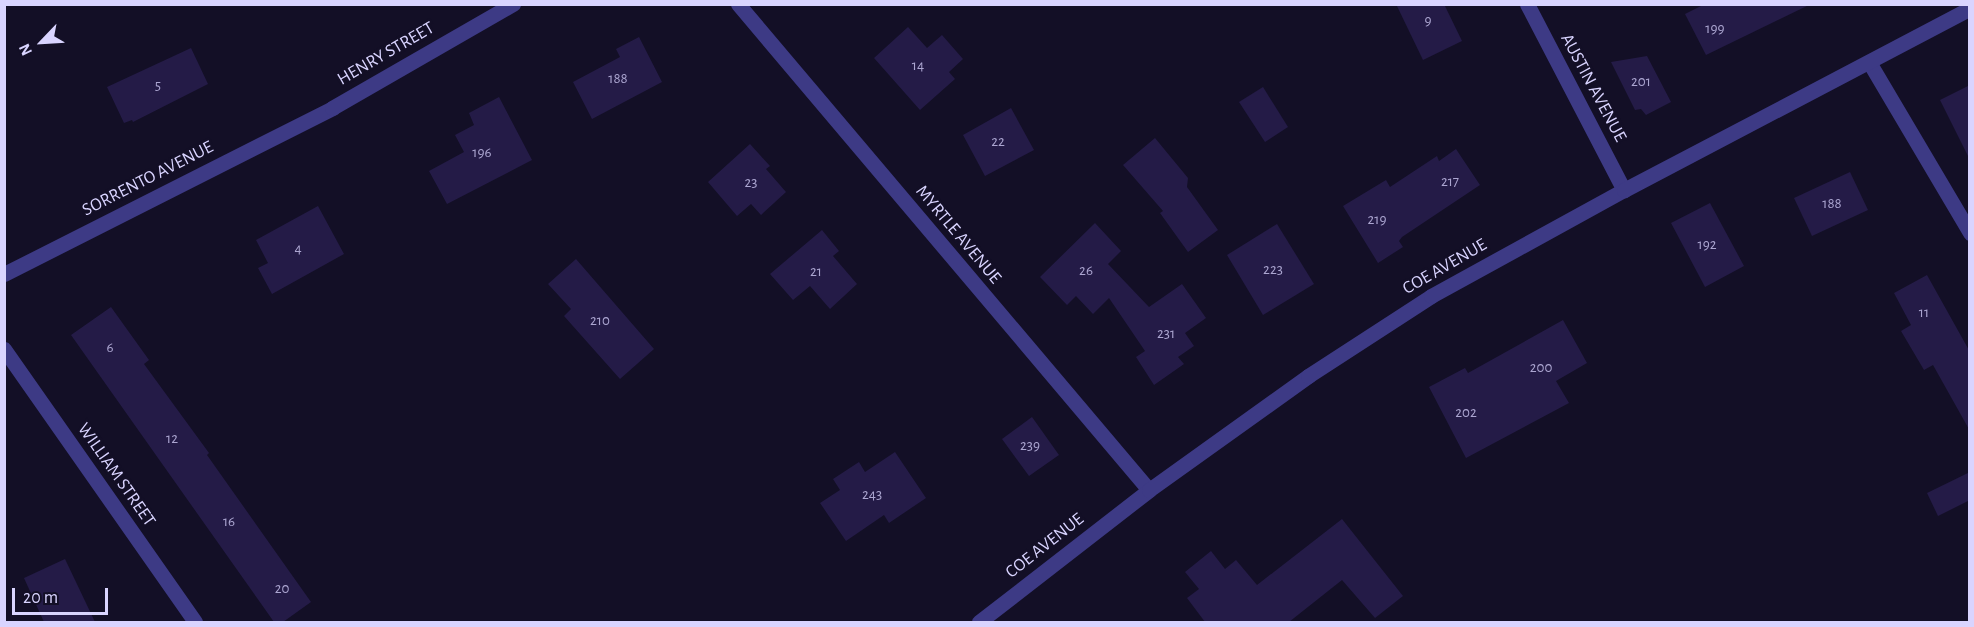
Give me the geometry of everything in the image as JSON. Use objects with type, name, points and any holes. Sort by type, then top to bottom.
[{"type":"street","name":"HENRY STREET","points":[[309,119],[513,4]]},
{"type":"street","name":"MYRTLE AVENUE","points":[[738,4],[1149,490]]},
{"type":"street","name":"AUSTIN AVENUE","points":[[1527,4],[1624,190]]},
{"type":"street","name":"COE AVENUE","points":[[979,622],[1149,490],[1308,376],[1431,296],[1624,190],[1970,8]]},
{"type":"street","points":[[1869,62],[1970,233]]},
{"type":"street","name":"SORRENTO AVENUE","points":[[4,274],[309,119]]},
{"type":"street","name":"WILLIAM STREET","points":[[4,349],[195,622]]},
{"type":"building","points":[[1396,4],[1444,4],[1462,41],[1423,60]]},
{"type":"building","points":[[1705,4],[1811,4],[1706,55],[1685,14]]},
{"type":"building","points":[[908,27],[927,48],[942,35],[963,59],[949,72],[955,79],[920,110],[874,58]]},
{"type":"building","points":[[639,37],[662,82],[592,119],[573,82],[620,57],[616,49]]},
{"type":"building","points":[[191,48],[208,84],[133,122],[132,120],[124,123],[107,87]]},
{"type":"building","points":[[1647,56],[1671,102],[1646,115],[1641,109],[1635,110],[1611,62]]},
{"type":"building","points":[[1970,85],[1970,160],[1940,100]]},
{"type":"building","points":[[1263,87],[1288,127],[1265,142],[1239,102]]},
{"type":"building","points":[[499,97],[532,160],[447,204],[429,171],[464,152],[455,135],[474,125],[469,113]]},
{"type":"building","points":[[1011,108],[1034,150],[985,176],[963,135]]},
{"type":"building","points":[[1155,138],[1188,178],[1187,187],[1218,230],[1188,252],[1160,213],[1163,211],[1123,165]]},
{"type":"building","points":[[750,144],[770,166],[766,169],[786,192],[761,215],[751,204],[737,216],[708,182]]},
{"type":"building","points":[[1456,149],[1480,185],[1402,237],[1399,241],[1403,247],[1378,263],[1343,206],[1386,180],[1390,187],[1437,156],[1439,161]]},
{"type":"building","points":[[1850,172],[1868,210],[1812,236],[1794,198]]},
{"type":"building","points":[[1710,203],[1744,266],[1705,287],[1671,223]]},
{"type":"building","points":[[318,206],[344,254],[272,294],[258,268],[268,263],[256,240]]},
{"type":"building","points":[[1095,223],[1121,251],[1108,264],[1149,307],[1182,284],[1206,318],[1185,333],[1194,346],[1178,357],[1184,364],[1154,385],[1136,357],[1145,351],[1109,298],[1093,314],[1076,296],[1067,305],[1040,277]]},
{"type":"building","points":[[1277,224],[1314,284],[1263,315],[1227,255]]},
{"type":"building","points":[[822,230],[839,251],[833,256],[857,284],[830,309],[810,286],[793,300],[770,274]]},
{"type":"building","points":[[576,259],[654,349],[620,379],[564,316],[571,309],[548,284]]},
{"type":"building","points":[[1927,275],[1970,352],[1970,431],[1933,365],[1924,370],[1901,331],[1911,325],[1894,293]]},
{"type":"building","points":[[111,307],[149,360],[144,364],[209,453],[207,455],[311,602],[283,622],[274,622],[71,335]]},
{"type":"building","points":[[1563,320],[1587,363],[1556,381],[1569,403],[1466,458],[1429,387],[1465,368],[1468,373]]},
{"type":"building","points":[[1032,417],[1059,455],[1029,476],[1002,439]]},
{"type":"building","points":[[895,452],[926,498],[889,523],[884,515],[846,541],[820,503],[840,490],[833,479],[859,462],[865,472]]},
{"type":"building","points":[[1970,472],[1970,500],[1938,516],[1927,493]]},
{"type":"building","points":[[1342,519],[1403,596],[1375,618],[1342,580],[1289,622],[1205,622],[1187,598],[1199,589],[1185,572],[1211,551],[1225,569],[1236,560],[1257,585]]},
{"type":"building","points":[[65,559],[95,622],[44,622],[24,578]]}]
